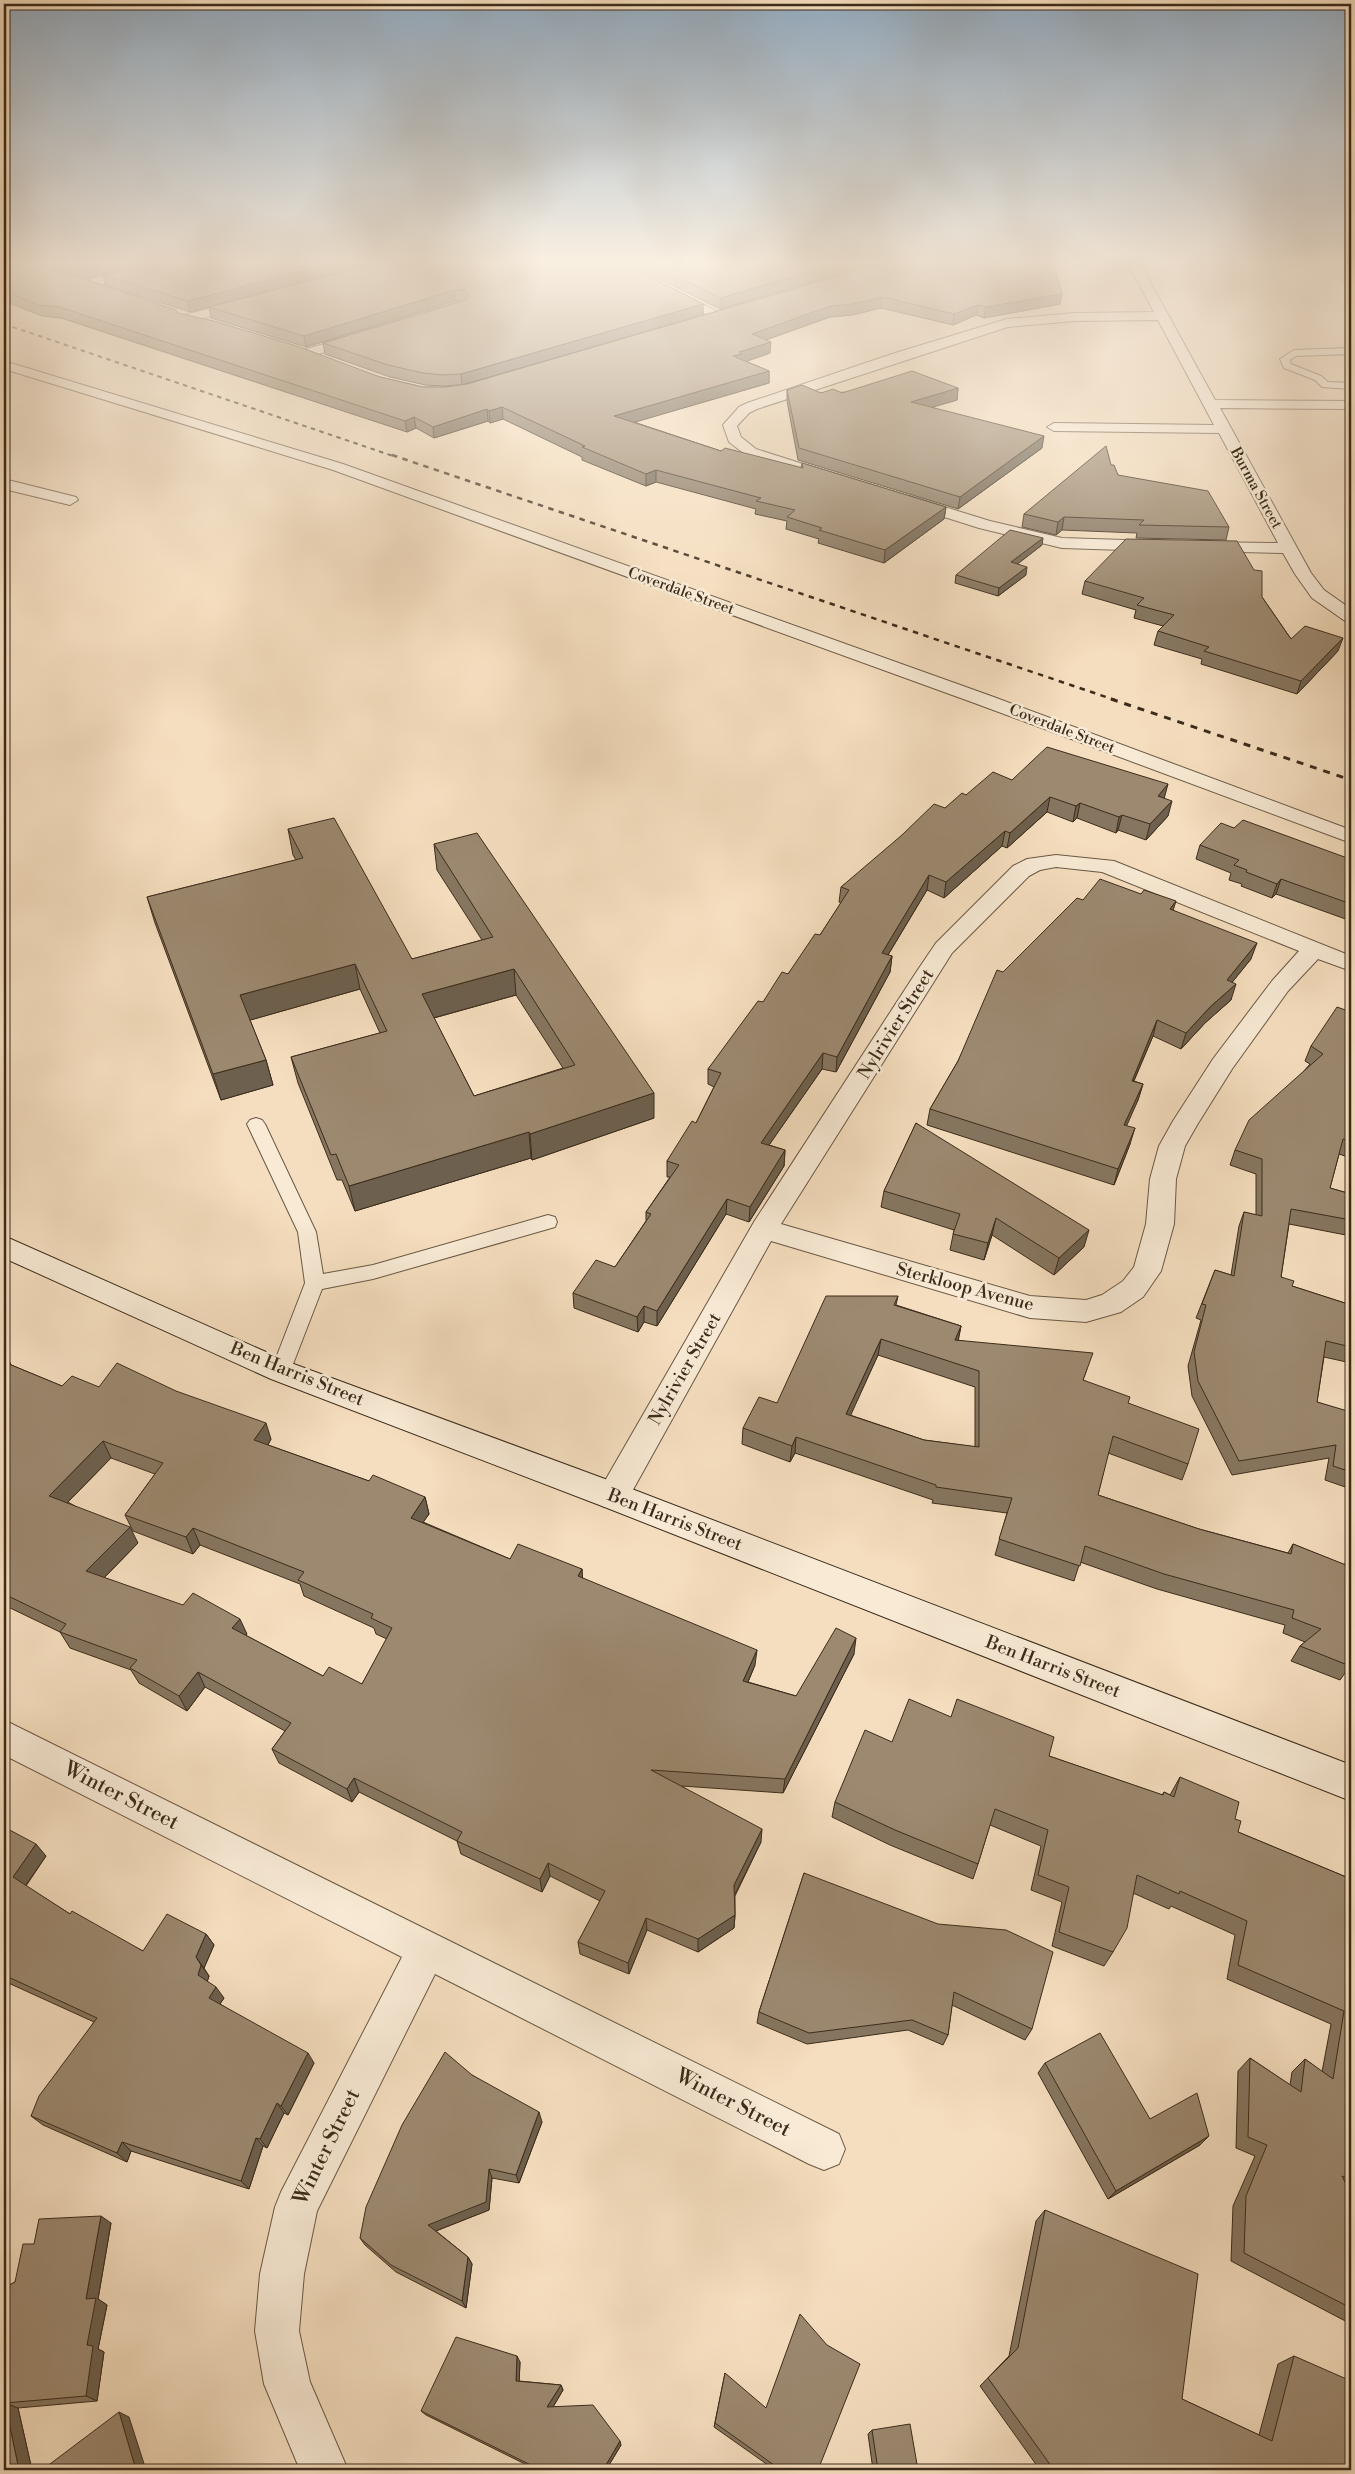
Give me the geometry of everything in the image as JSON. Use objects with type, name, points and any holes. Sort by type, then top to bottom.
[{"type":"street","name":"Coverdale Street","points":[[45,377],[338,467],[984,700],[1351,837]]},
{"type":"street","points":[[837,479],[752,452],[734,439],[730,425],[744,410],[752,406],[838,377]]},
{"type":"street","name":"Burma Street","points":[[1195,377],[1303,574],[1318,594],[1351,617]]},
{"type":"street","points":[[1210,404],[1351,405]]},
{"type":"street","points":[[1054,427],[1222,429]]},
{"type":"street","points":[[4,484],[70,500]]},
{"type":"street","points":[[893,496],[985,525],[1062,543],[1171,546]]},
{"type":"street","points":[[1190,547],[1289,548]]},
{"type":"street","name":"Nylrivier Street","points":[[613,1496],[764,1229],[944,948],[1021,871],[1035,864],[1069,862],[1117,869],[1351,964]]},
{"type":"street","name":"Sterkloop Avenue","points":[[764,1229],[1030,1307],[1086,1311],[1111,1304],[1132,1289],[1147,1271],[1160,1224],[1163,1179],[1172,1146],[1186,1121],[1222,1065],[1274,994],[1313,950]]},
{"type":"street","name":"Ben Harris Street","points":[[4,1246],[281,1370],[613,1496],[1351,1784]]},
{"type":"street","name":"Winter Street","points":[[4,1737],[824,2149]]},
{"type":"street","name":"Winter Street","points":[[324,2470],[287,2384],[277,2331],[282,2274],[296,2207],[427,1950]]},
{"type":"lane","points":[[1317,377],[1325,385],[1351,386]]},
{"type":"lane","points":[[1324,405],[1320,395],[1325,385]]},
{"type":"lane","points":[[256,1124],[307,1232],[315,1283],[281,1370]]},
{"type":"lane","points":[[315,1283],[373,1272],[548,1222]]},
{"type":"building","points":[[273,377],[382,377],[423,387],[445,387],[467,384],[489,377],[747,377],[614,416],[721,451],[725,448],[803,468],[802,463],[946,507],[885,550],[819,530],[822,528],[787,517],[795,510],[756,501],[761,498],[656,470],[646,474],[582,447],[585,446],[502,407],[489,411],[487,409],[433,427],[414,417],[405,421]]},
{"type":"building","points":[[891,377],[929,377],[958,388],[911,402],[1044,436],[960,497],[799,448],[787,390],[802,385],[821,393],[833,389],[842,393]]},
{"type":"building","points":[[1106,446],[1111,465],[1114,465],[1118,475],[1208,491],[1229,527],[1139,525],[1144,520],[1064,517],[1058,522],[1024,514]]},
{"type":"building","points":[[1010,530],[1043,538],[1011,562],[1027,567],[999,588],[956,575]]},
{"type":"building","points":[[1126,539],[1237,541],[1254,570],[1262,571],[1262,597],[1291,639],[1305,626],[1343,638],[1301,681],[1204,651],[1209,647],[1158,631],[1174,615],[1137,605],[1144,598],[1085,581]]},
{"type":"building","points":[[1047,747],[1168,784],[1158,796],[1172,801],[1150,824],[1122,815],[1119,817],[1080,803],[1076,806],[1050,797],[1010,833],[1005,831],[946,882],[929,875],[882,953],[892,956],[837,1057],[823,1053],[761,1143],[785,1150],[750,1207],[727,1199],[657,1311],[644,1306],[637,1317],[573,1293],[596,1260],[615,1267],[651,1214],[646,1212],[679,1165],[667,1161],[692,1121],[696,1123],[721,1073],[708,1069],[758,1001],[763,1002],[782,972],[788,974],[815,934],[820,935],[849,890],[841,887],[902,835],[934,804],[945,808],[962,793],[966,795],[993,772],[1012,780]]},
{"type":"building","points":[[334,818],[412,959],[493,937],[434,844],[477,833],[654,1093],[530,1134],[529,1132],[349,1186],[336,1154],[331,1155],[291,1057],[387,1031],[355,964],[240,995],[266,1060],[213,1074],[147,897],[303,858],[288,829]],"holes":[[[514,969],[575,1065],[474,1096],[422,994]]]},
{"type":"building","points":[[1243,820],[1350,859],[1351,857],[1351,904],[1281,879],[1277,884],[1246,872],[1247,870],[1234,865],[1239,860],[1200,845],[1221,823],[1234,828]]},
{"type":"building","points":[[1100,879],[1141,894],[1144,890],[1176,901],[1170,909],[1257,943],[1227,980],[1236,984],[1210,1007],[1186,1033],[1157,1020],[1132,1081],[1143,1084],[1124,1125],[1135,1128],[1118,1169],[930,1109],[958,1061],[997,970],[1003,972],[1077,898],[1083,900]]},
{"type":"building","points":[[1337,1007],[1351,1012],[1351,1141],[1343,1139],[1330,1188],[1351,1194],[1351,1220],[1291,1209],[1281,1277],[1294,1281],[1292,1286],[1351,1305],[1351,1347],[1326,1341],[1317,1402],[1351,1412],[1351,1472],[1333,1466],[1336,1445],[1239,1461],[1198,1381],[1194,1352],[1206,1305],[1202,1304],[1215,1270],[1234,1276],[1244,1212],[1262,1216],[1262,1159],[1235,1150],[1249,1120],[1323,1054],[1311,1046]]},
{"type":"building","points":[[916,1123],[1089,1230],[1059,1258],[996,1218],[988,1243],[953,1234],[960,1214],[884,1191]]},
{"type":"building","points":[[826,1296],[898,1296],[894,1305],[961,1326],[955,1340],[1093,1353],[1083,1380],[1130,1397],[1128,1403],[1199,1429],[1188,1464],[1113,1436],[1098,1495],[1199,1529],[1291,1554],[1293,1544],[1351,1567],[1350,1666],[1300,1646],[1321,1629],[1292,1618],[1294,1610],[1164,1574],[1085,1546],[1080,1566],[999,1539],[1012,1498],[936,1487],[936,1485],[796,1437],[792,1446],[743,1428],[759,1397],[777,1403]],"holes":[[[881,1339],[979,1371],[979,1447],[924,1440],[846,1414]]]},
{"type":"building","points":[[4,1362],[62,1386],[72,1376],[99,1387],[117,1363],[176,1391],[266,1423],[254,1440],[369,1481],[373,1475],[425,1497],[411,1518],[510,1559],[518,1544],[582,1569],[578,1576],[757,1650],[743,1681],[796,1696],[836,1628],[856,1638],[785,1779],[651,1770],[762,1829],[734,1885],[735,1915],[698,1939],[646,1918],[628,1963],[578,1942],[605,1891],[548,1863],[540,1879],[457,1841],[462,1832],[354,1778],[347,1789],[272,1749],[291,1723],[198,1672],[179,1696],[130,1668],[137,1660],[60,1632],[66,1624],[4,1594]],"holes":[[[103,1441],[163,1463],[125,1515],[186,1537],[193,1528],[304,1572],[298,1580],[373,1614],[371,1618],[392,1628],[362,1684],[329,1667],[323,1676],[232,1628],[240,1619],[193,1593],[183,1605],[86,1571],[130,1527],[49,1496]]]},
{"type":"building","points":[[909,1699],[951,1717],[957,1699],[1054,1737],[1049,1756],[1163,1795],[1164,1792],[1174,1797],[1180,1777],[1239,1802],[1235,1819],[1241,1821],[1238,1832],[1351,1879],[1351,2180],[1342,2176],[1351,2194],[1351,2308],[1244,2253],[1246,2196],[1267,2145],[1248,2137],[1250,2058],[1301,2092],[1305,2059],[1333,2079],[1344,2011],[1238,1965],[1247,1921],[1180,1891],[1179,1894],[1137,1875],[1127,1928],[1113,1952],[1059,1932],[1069,1887],[1038,1875],[1048,1830],[995,1809],[978,1864],[895,1830],[835,1802],[865,1730],[892,1742]]},
{"type":"building","points":[[4,1827],[36,1844],[13,1877],[70,1914],[72,1911],[143,1951],[167,1914],[206,1934],[196,1957],[201,1965],[198,1975],[216,1987],[209,1998],[308,2053],[281,2106],[277,2103],[260,2139],[256,2138],[241,2181],[122,2142],[117,2153],[31,2116],[39,2096],[97,2018],[4,1975]]},
{"type":"building","points":[[804,1873],[938,1924],[1006,1930],[1053,1952],[1032,2029],[954,1992],[948,2035],[912,2020],[809,2033],[759,2012]]},
{"type":"building","points":[[1100,2033],[1150,2119],[1197,2093],[1209,2136],[1116,2191],[1045,2063]]},
{"type":"building","points":[[445,2052],[472,2075],[539,2112],[516,2175],[489,2169],[486,2202],[428,2225],[468,2257],[462,2301],[391,2265],[360,2238],[366,2207],[402,2125]]},
{"type":"building","points":[[1045,2210],[1198,2274],[1182,2399],[1272,2441],[1294,2356],[1351,2381],[1351,2470],[1186,2470],[1186,2467],[1184,2470],[1054,2470],[988,2378],[1018,2348]]},
{"type":"building","points":[[101,2216],[86,2299],[96,2298],[87,2345],[93,2346],[86,2396],[5,2403],[19,2470],[4,2470],[4,2288],[15,2282],[23,2244],[34,2244],[39,2219]]},
{"type":"building","points":[[800,2314],[827,2345],[860,2364],[818,2470],[781,2470],[715,2423],[725,2373],[766,2408]]},
{"type":"building","points":[[456,2337],[517,2356],[516,2381],[561,2385],[547,2407],[593,2405],[620,2441],[603,2470],[541,2470],[421,2411]]},
{"type":"building","points":[[119,2412],[136,2470],[42,2470]]},
{"type":"building","points":[[910,2424],[918,2470],[878,2470],[872,2430]]},
{"type":"railway","points":[[162,377],[396,457]]},
{"type":"railway","points":[[392,455],[1115,700]]},
{"type":"railway","points":[[1111,699],[1351,780]]}]
